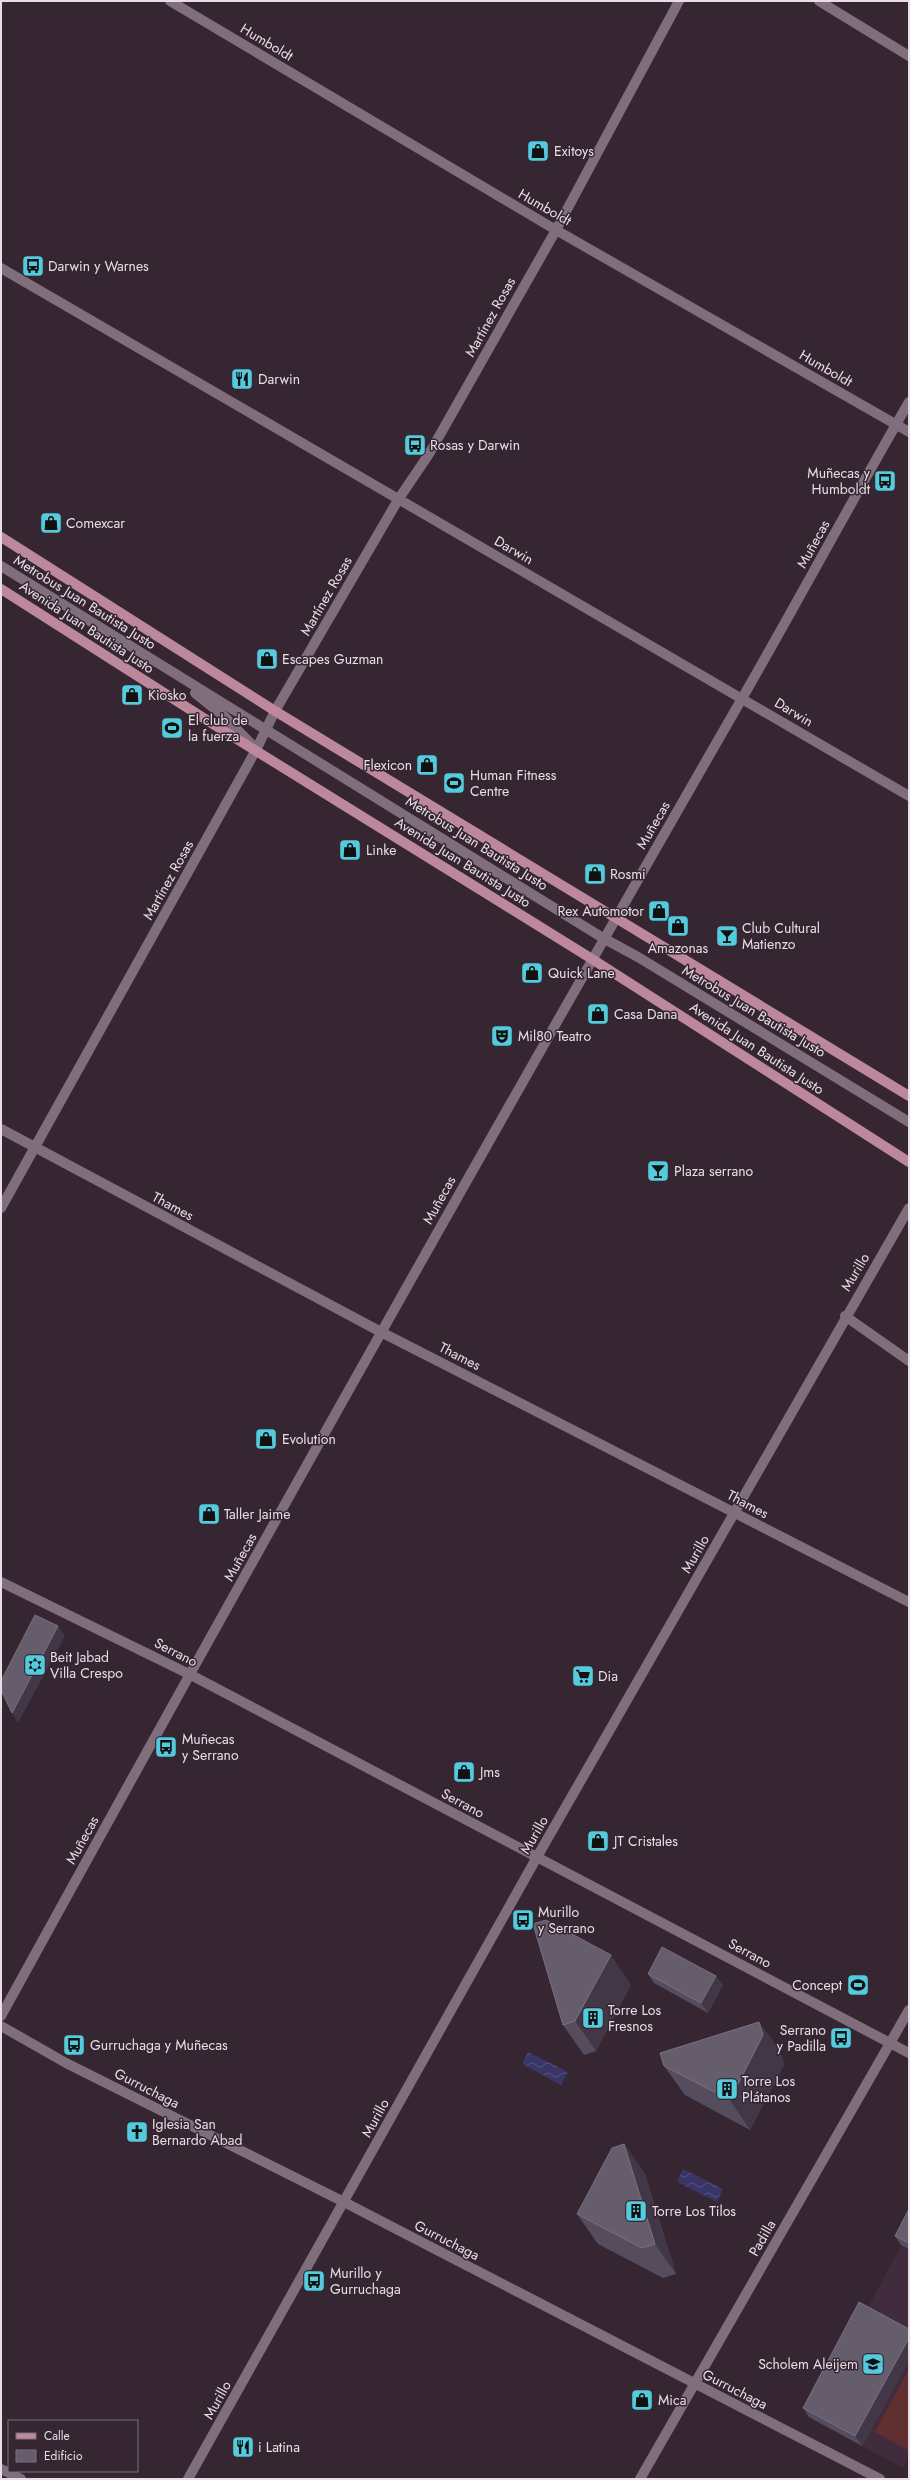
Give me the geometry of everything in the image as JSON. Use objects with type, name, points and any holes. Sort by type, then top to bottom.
[{"type":"main road","name":"Avenida Juan Bautista Justo","points":[[1,537],[275,711],[909,1096]]},
{"type":"main road","name":"Avenida Juan Bautista Justo","points":[[1,589],[592,959],[909,1162]]},
{"type":"street","name":"Humboldt","points":[[172,1],[556,230],[909,432]]},
{"type":"street","name":"Martínez Rosas","points":[[1,1208],[256,750],[275,711],[398,500],[429,454],[556,230],[679,1]]},
{"type":"street","points":[[819,1],[909,56]]},
{"type":"street","name":"Darwin","points":[[1,268],[909,796]]},
{"type":"street","name":"Muñecas","points":[[1,2016],[381,1332],[603,938],[742,698],[909,402]]},
{"type":"street","name":"Metrobus Juan Bautista Justo","points":[[1,566],[603,938],[638,957],[909,1122]]},
{"type":"street","name":"Metrobus Juan Bautista Justo","points":[[154,661],[224,717],[256,750]]},
{"type":"street","name":"Thames","points":[[1,1129],[381,1332],[909,1602]]},
{"type":"street","name":"Murillo","points":[[188,2479],[537,1857],[735,1512],[845,1316],[909,1208]]},
{"type":"street","points":[[845,1316],[909,1361]]},
{"type":"street","name":"Serrano","points":[[1,1582],[191,1675],[909,2053]]},
{"type":"street","name":"Padilla","points":[[640,2479],[909,2010]]},
{"type":"street","name":"Gurruchaga","points":[[1,2026],[66,2063],[344,2202],[880,2479]]},
{"type":"street","points":[[1,2469],[21,2479]]},
{"type":"shaded area","name":"Scholem Aleijem","points":[[909,2231],[909,2457],[903,2468],[809,2417]]},
{"type":"shaded area","points":[[909,2369],[909,2449],[908,2450],[875,2432]]},
{"type":"water","points":[[528,2052],[568,2072],[561,2085],[522,2064]]},
{"type":"water","points":[[683,2169],[723,2189],[717,2202],[677,2182]]},
{"type":"building","points":[[35,1615],[58,1626],[12,1713],[1,1690],[1,1681]]},
{"type":"building","points":[[546,1920],[611,1955],[575,2021],[563,2025],[533,1924]]},
{"type":"building","points":[[662,1947],[716,1976],[701,2003],[648,1974]]},
{"type":"building","points":[[759,2022],[763,2035],[730,2100],[664,2066],[660,2053]]},
{"type":"building","points":[[624,2144],[655,2244],[642,2248],[577,2214],[612,2148]]},
{"type":"building","points":[[909,2209],[909,2243],[895,2236]]},
{"type":"building","points":[[859,2302],[909,2329],[909,2338],[855,2436],[803,2408]]},
{"type":"place","name":"Exitoys","points":[[538,151]]},
{"type":"place","name":"Darwin y Warnes","points":[[33,266]]},
{"type":"place","name":"Darwin","points":[[242,379]]},
{"type":"place","name":"Rosas y Darwin","points":[[415,445]]},
{"type":"place","name":"Muñecas y Humboldt","points":[[885,481]]},
{"type":"place","name":"Comexcar","points":[[51,523]]},
{"type":"place","name":"Escapes Guzman","points":[[267,659]]},
{"type":"place","name":"Kiosko","points":[[132,695]]},
{"type":"place","name":"El club de la fuerza","points":[[172,728]]},
{"type":"place","name":"Flexicon","points":[[427,765]]},
{"type":"place","name":"Human Fitness Centre","points":[[454,783]]},
{"type":"place","name":"Linke","points":[[350,850]]},
{"type":"place","name":"Rosmi","points":[[595,874]]},
{"type":"place","name":"Rex Automotor","points":[[659,911]]},
{"type":"place","name":"Amazonas","points":[[678,926]]},
{"type":"place","name":"Club Cultural Matienzo","points":[[727,936]]},
{"type":"place","name":"Quick Lane","points":[[532,973]]},
{"type":"place","name":"Casa Dana","points":[[598,1014]]},
{"type":"place","name":"Mil80 Teatro","points":[[502,1036]]},
{"type":"place","name":"Plaza serrano","points":[[658,1171]]},
{"type":"place","name":"Evolution","points":[[266,1439]]},
{"type":"place","name":"Taller Jaime","points":[[209,1514]]},
{"type":"place","name":"Beit Jabad Villa Crespo","points":[[35,1665]]},
{"type":"place","name":"Dia","points":[[583,1676]]},
{"type":"place","name":"Muñecas y Serrano","points":[[166,1747]]},
{"type":"place","name":"Jms","points":[[464,1772]]},
{"type":"place","name":"JT Cristales","points":[[598,1841]]},
{"type":"place","name":"Murillo y Serrano","points":[[523,1920]]},
{"type":"place","name":"Concept","points":[[858,1985]]},
{"type":"place","name":"Torre Los Fresnos","points":[[593,2018]]},
{"type":"place","name":"Serrano y Padilla","points":[[841,2038]]},
{"type":"place","name":"Gurruchaga y Muñecas","points":[[74,2045]]},
{"type":"place","name":"Torre Los Plátanos","points":[[727,2089]]},
{"type":"place","name":"Iglesia San Bernardo Abad","points":[[137,2132]]},
{"type":"place","name":"Torre Los Tilos","points":[[636,2211]]},
{"type":"place","name":"Murillo y Gurruchaga","points":[[314,2281]]},
{"type":"place","name":"Scholem Aleijem","points":[[873,2364]]},
{"type":"place","name":"Mica","points":[[642,2400]]},
{"type":"place","name":"i Latina","points":[[243,2447]]}]
